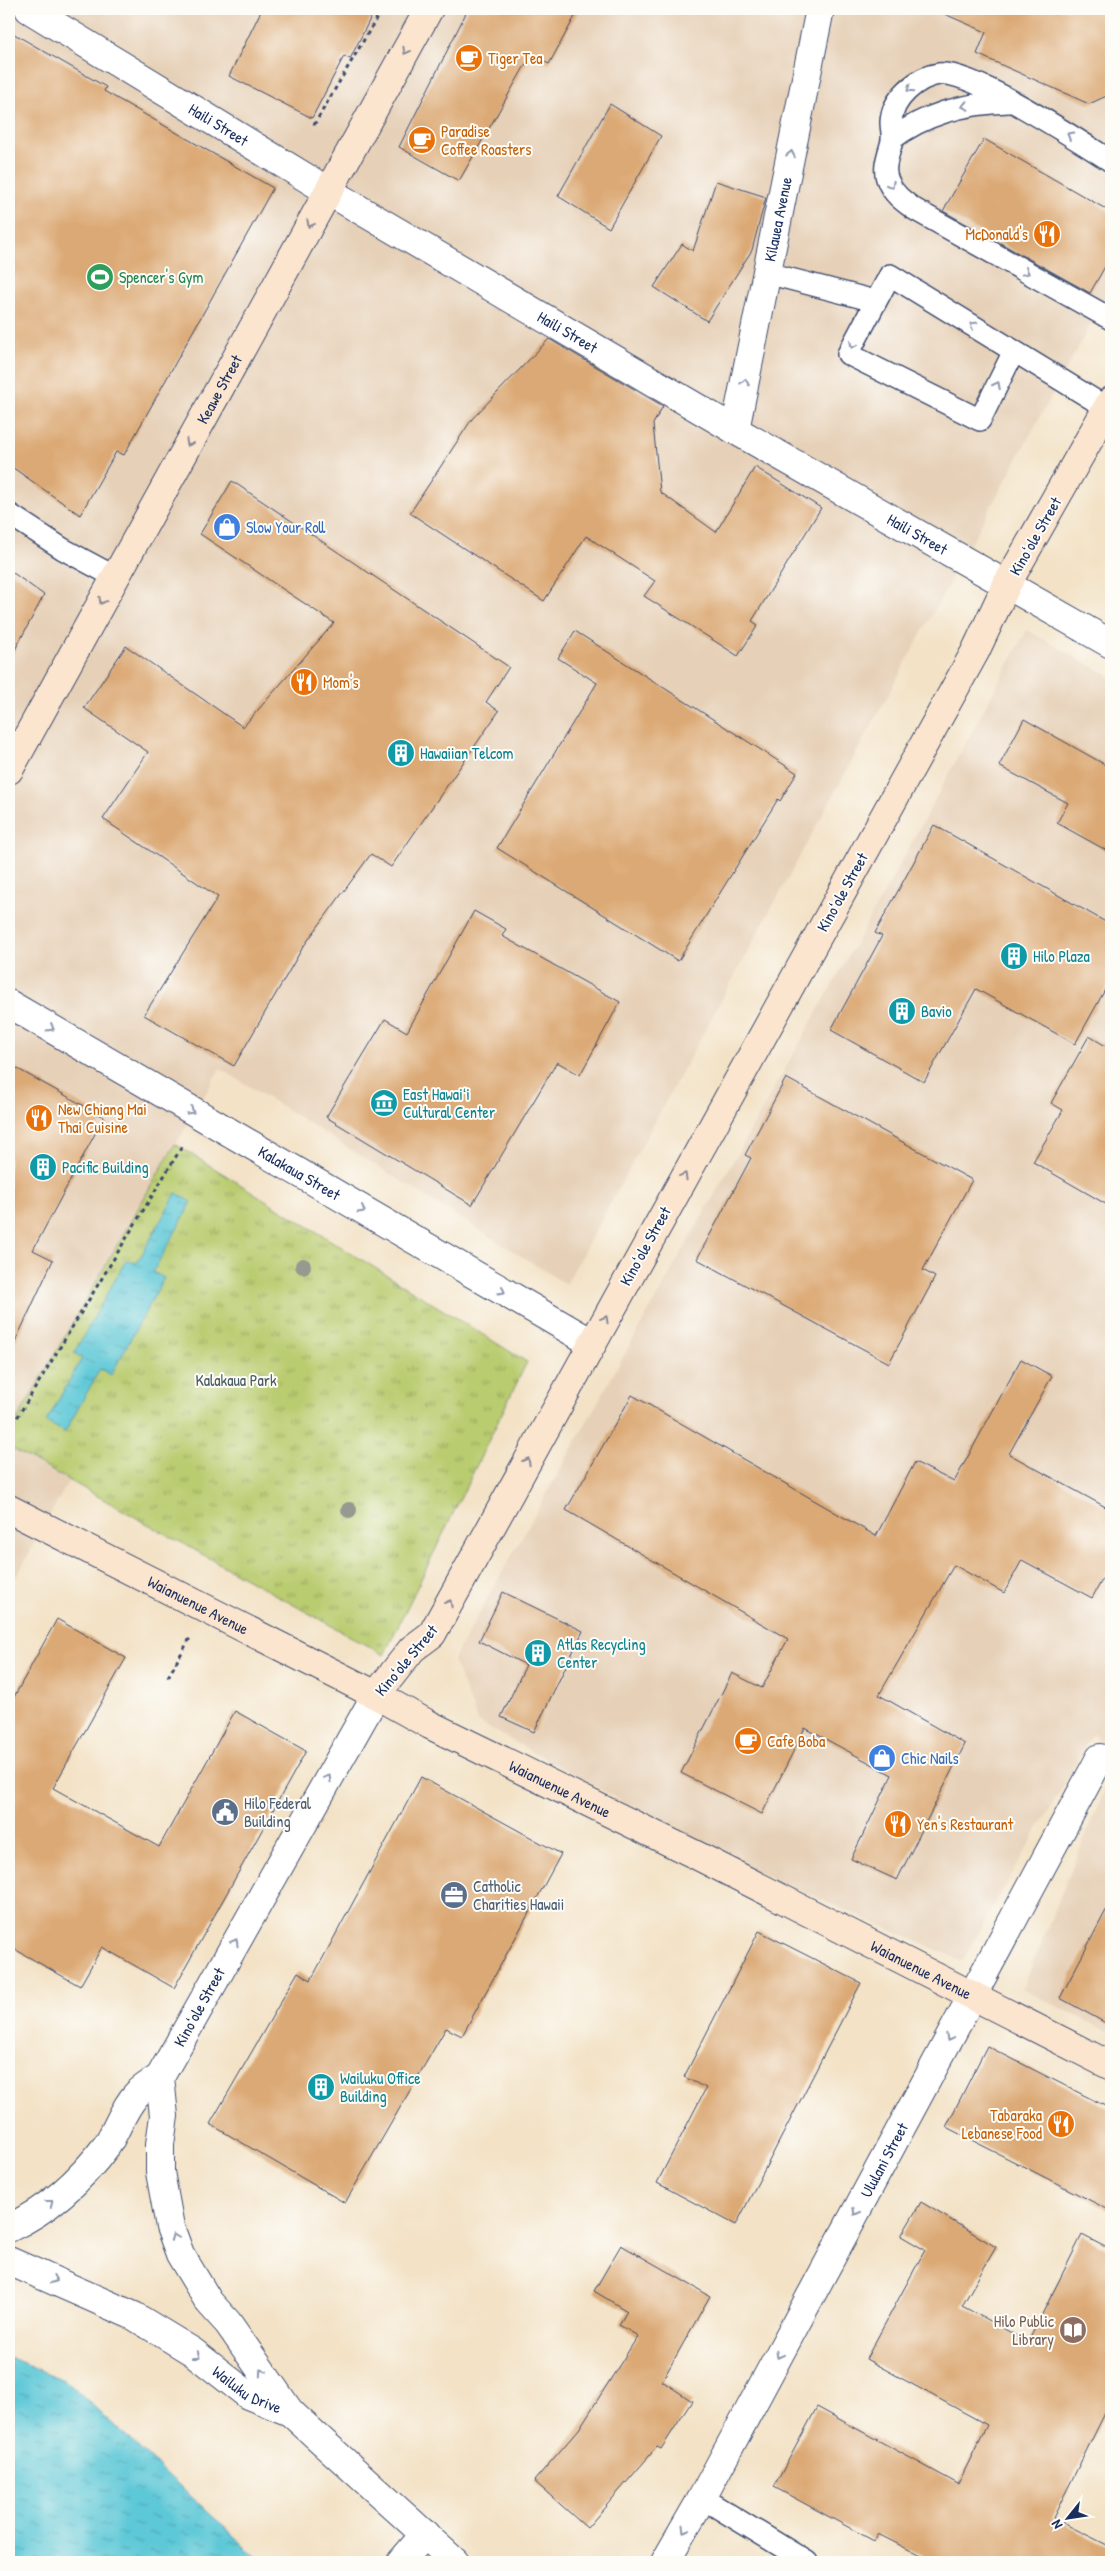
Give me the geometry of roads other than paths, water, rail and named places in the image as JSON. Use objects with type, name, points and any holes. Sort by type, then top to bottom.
[{"type":"street","name":"Haili Street","points":[[29,9],[328,191],[735,430],[1111,644]]},
{"type":"street","name":"Keawe Street","points":[[9,770],[429,9]]},
{"type":"street","name":"Kilauea Avenue","points":[[735,430],[820,9]]},
{"type":"street","name":"Kinoʻole Street","points":[[9,2228],[47,2206],[70,2188],[108,2143],[135,2096],[160,2077],[376,1695],[412,1649],[432,1634],[975,652],[1007,584],[1109,404]]},
{"type":"street","name":"Kalakaua Street","points":[[9,1004],[592,1343]]},
{"type":"street","name":"Waianuenue Avenue","points":[[9,1509],[376,1695],[430,1726],[626,1820],[1111,2066]]},
{"type":"street","name":"Ululani Street","points":[[665,2562],[702,2498],[1100,1758]]},
{"type":"street","points":[[160,2077],[164,2116],[160,2144],[160,2172],[170,2227],[180,2254],[209,2302],[228,2324],[290,2412]]},
{"type":"street","name":"Wailuku Drive","points":[[9,2261],[134,2316],[193,2352],[248,2395],[290,2412],[455,2562]]},
{"type":"street","points":[[401,2562],[425,2534]]},
{"type":"lane","points":[[1111,161],[1014,102],[955,76],[939,74],[904,92],[896,105],[891,121],[892,138],[885,170],[888,181],[902,200],[1111,320]]},
{"type":"lane","points":[[892,138],[904,130],[945,111],[985,102],[1014,102]]},
{"type":"lane","points":[[767,273],[874,301]]},
{"type":"lane","points":[[1014,351],[980,420],[848,354],[874,301],[890,275],[1014,351],[1109,404]]},
{"type":"lane","points":[[9,514],[63,549],[115,577]]},
{"type":"lane","points":[[702,2498],[807,2562]]},
{"type":"water","points":[[176,1193],[192,1202],[153,1272],[164,1278],[111,1375],[100,1369],[65,1432],[46,1422],[82,1358],[74,1353],[126,1260],[137,1263]]},
{"type":"water","points":[[9,2357],[66,2381],[262,2562],[9,2562]]},
{"type":"place","name":"Tiger Tea","points":[[469,58]]},
{"type":"place","name":"Paradise Coffee Roasters","points":[[422,140]]},
{"type":"place","name":"McDonald's","points":[[1047,234]]},
{"type":"place","name":"Spencer's Gym","points":[[100,277]]},
{"type":"place","name":"Slow Your Roll","points":[[227,527]]},
{"type":"place","name":"Mom's","points":[[304,682]]},
{"type":"place","name":"Hawaiian Telcom","points":[[401,753]]},
{"type":"place","name":"Hilo Plaza","points":[[1014,956]]},
{"type":"place","name":"Bavio","points":[[902,1011]]},
{"type":"place","name":"East Hawaiʻi Cultural Center","points":[[384,1103]]},
{"type":"place","name":"New Chiang Mai Thai Cuisine","points":[[39,1118]]},
{"type":"place","name":"Pacific Building","points":[[43,1167]]},
{"type":"place","name":"Atlas Recycling Center","points":[[538,1653]]},
{"type":"place","name":"Cafe Boba","points":[[748,1741]]},
{"type":"place","name":"Chic Nails","points":[[882,1758]]},
{"type":"place","name":"Hilo Federal Building","points":[[225,1812]]},
{"type":"place","name":"Yen's Restaurant","points":[[898,1824]]},
{"type":"place","name":"Catholic Charities Hawaii","points":[[454,1895]]},
{"type":"place","name":"Wailuku Office Building","points":[[321,2087]]},
{"type":"place","name":"Tabaraka Lebanese Food","points":[[1061,2124]]},
{"type":"place","name":"Hilo Public Library","points":[[1073,2330]]},
{"type":"park label","name":"Kalakaua Park","points":[[236,1380]]}]
